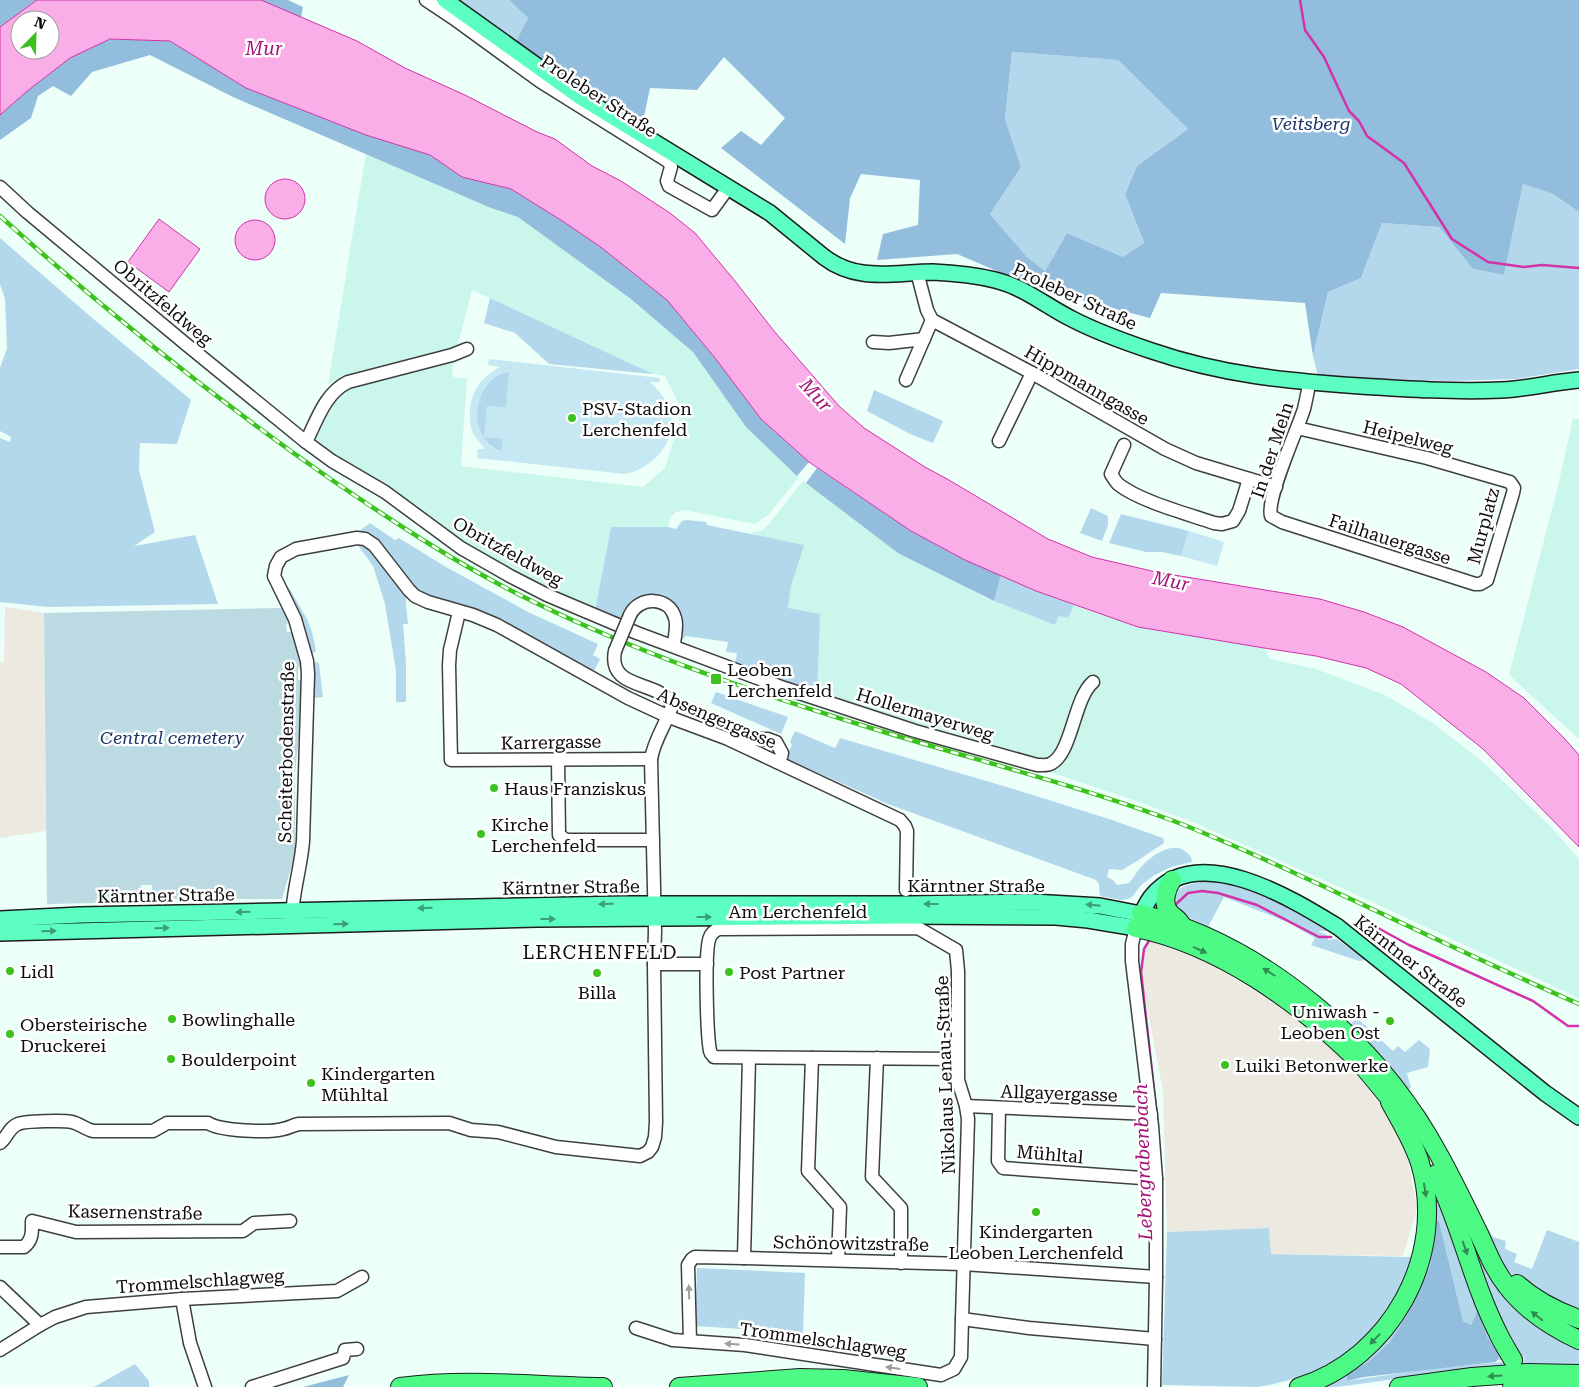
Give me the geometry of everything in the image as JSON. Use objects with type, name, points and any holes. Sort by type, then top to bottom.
[{"type":"highway","points":[[1172,880],[1167,890],[1165,903],[1169,913],[1178,919],[1182,926]]},
{"type":"highway","points":[[1138,921],[1182,926],[1212,939],[1284,982],[1322,1010],[1353,1039],[1384,1072],[1422,1125],[1439,1154],[1494,1266],[1518,1299],[1547,1324],[1579,1340]]},
{"type":"highway","points":[[1138,921],[1155,932],[1197,948],[1239,969],[1276,991],[1319,1025],[1359,1063],[1401,1112],[1417,1136],[1449,1200],[1485,1305],[1498,1334],[1513,1360]]},
{"type":"highway","points":[[1299,1387],[1332,1373],[1356,1358],[1378,1337],[1399,1310],[1413,1282],[1422,1252],[1426,1224],[1426,1194],[1420,1164],[1411,1139],[1387,1097]]},
{"type":"highway","points":[[1481,1238],[1512,1279],[1526,1292],[1555,1309],[1579,1319]]},
{"type":"highway","points":[[1399,1387],[1519,1374],[1579,1374]]},
{"type":"highway","points":[[680,1387],[800,1378],[843,1379],[918,1387]]},
{"type":"highway","points":[[400,1387],[423,1384],[492,1383],[603,1387]]},
{"type":"highway","points":[[1512,1387],[1579,1387]]},
{"type":"main road","name":"Proleber Straße","points":[[445,0],[556,80],[770,213],[840,268],[865,274],[917,272],[966,274],[998,280],[1030,293],[1075,321],[1152,351],[1226,371],[1276,380],[1419,390],[1476,391],[1505,390],[1579,380]]},
{"type":"main road","name":"Kärntner Straße","points":[[1172,880],[1200,872],[1219,874],[1267,888],[1307,908],[1338,927],[1545,1093],[1579,1118]]},
{"type":"main road","points":[[1138,921],[1152,896],[1172,880]]},
{"type":"main road","name":"Kärntner Straße","points":[[0,933],[292,918],[389,906],[1056,917],[1138,921]]},
{"type":"main road","name":"Kärntner Straße","points":[[3,917],[292,918],[655,911]]},
{"type":"street","name":"Proleber Straße","points":[[426,0],[541,82],[669,162],[671,167],[667,181],[669,186],[712,210],[728,188]]},
{"type":"street","name":"Obritzfeldweg","points":[[0,187],[27,212],[187,345],[332,461],[384,492],[461,548],[510,576],[592,614],[674,646]]},
{"type":"street","points":[[906,380],[932,320],[927,310],[917,272]]},
{"type":"street","name":"Hippmanngasse","points":[[932,320],[1032,373],[1128,437],[1196,463],[1276,487]]},
{"type":"street","points":[[873,342],[889,343],[924,339]]},
{"type":"street","points":[[306,442],[329,398],[339,387],[348,382],[452,355],[467,349]]},
{"type":"street","points":[[999,441],[1032,373]]},
{"type":"street","name":"In der Meln","points":[[1282,522],[1271,516],[1270,504],[1303,410],[1309,383]]},
{"type":"street","name":"Heipelweg","points":[[1297,428],[1427,458],[1510,482]]},
{"type":"street","points":[[1128,437],[1110,474],[1116,483],[1136,494],[1166,506],[1222,524],[1233,521],[1239,511],[1249,479]]},
{"type":"street","name":"Murplatz","points":[[1486,580],[1513,493],[1514,488],[1510,482]]},
{"type":"street","name":"Failhauergasse","points":[[1282,522],[1474,584],[1480,584],[1486,580]]},
{"type":"street","name":"Scheiterbodenstraße","points":[[292,918],[303,841],[308,674],[307,661],[295,619],[274,576],[276,566],[282,557],[296,549],[341,540],[365,539],[374,545],[415,596],[459,612]]},
{"type":"street","points":[[0,1143],[13,1127],[23,1122],[70,1121],[86,1130],[93,1131],[153,1131],[167,1123],[208,1123],[230,1130],[282,1130],[299,1124],[449,1123],[471,1130],[498,1132],[556,1147],[631,1156],[644,1155],[654,1142],[656,1122],[652,759],[653,750],[669,717],[672,706],[666,696],[623,677],[614,663],[614,651],[635,608],[644,602],[655,601],[665,604],[673,612],[676,622],[674,646]]},
{"type":"street","name":"Absengergasse","points":[[459,612],[473,615],[497,625],[628,698],[669,717],[728,739],[772,740],[779,746],[782,753],[777,762],[900,820],[907,831],[906,890]]},
{"type":"street","name":"Karrergasse","points":[[459,612],[450,650],[449,665],[451,760],[652,759]]},
{"type":"street","name":"Hollermayerweg","points":[[674,646],[707,660],[850,710],[915,731],[1036,765],[1050,764],[1059,756],[1086,688],[1093,682]]},
{"type":"street","points":[[558,759],[559,835],[562,838],[566,840],[653,840]]},
{"type":"street","points":[[1138,921],[1132,944],[1132,961],[1151,1114],[1156,1179],[1154,1387]]},
{"type":"street","name":"Am Lerchenfeld","points":[[918,928],[718,929],[709,938],[707,964],[710,1052],[716,1057],[749,1058],[958,1059]]},
{"type":"street","name":"Nikolaus Lenau-Straße","points":[[918,928],[950,946],[957,953],[958,1080],[968,1119],[962,1319]]},
{"type":"street","points":[[654,964],[707,964]]},
{"type":"street","points":[[744,1258],[749,1058]]},
{"type":"street","points":[[812,1058],[808,1170],[840,1206],[838,1260]]},
{"type":"street","points":[[877,1058],[872,1176],[901,1208],[901,1263]]},
{"type":"street","name":"Allgayergasse","points":[[966,1106],[1151,1114]]},
{"type":"street","name":"Mühltal","points":[[999,1108],[998,1161],[1004,1168],[1156,1179]]},
{"type":"street","name":"Kasernenstraße","points":[[0,1247],[24,1247],[29,1243],[32,1236],[32,1220],[76,1232],[243,1230],[254,1223],[290,1221]]},
{"type":"street","name":"Schönowitzstraße","points":[[690,1341],[688,1265],[695,1257],[963,1264],[1156,1277]]},
{"type":"street","name":"Trommelschlagweg","points":[[0,1350],[55,1317],[86,1307],[337,1290],[362,1277]]},
{"type":"street","points":[[0,1287],[40,1325]]},
{"type":"street","points":[[182,1299],[190,1343],[204,1387]]},
{"type":"street","points":[[962,1319],[1029,1328],[1155,1339]]},
{"type":"street","name":"Trommelschlagweg","points":[[636,1328],[673,1340],[745,1345],[941,1375],[954,1369],[961,1357],[962,1319]]},
{"type":"street","points":[[252,1387],[343,1358],[345,1350],[357,1349]]},
{"type":"shaded area","points":[[453,0],[509,0],[528,18],[515,45]]},
{"type":"shaded area","points":[[1012,52],[1118,60],[1188,129],[1137,166],[1125,194],[1144,244],[1123,257],[1067,233],[1045,271],[1027,257],[990,214],[1021,167],[1005,119]]},
{"type":"shaded area","points":[[1523,184],[1553,194],[1579,212],[1579,369],[1517,379],[1448,381],[1318,377],[1313,356],[1328,292],[1361,278],[1382,223],[1439,227],[1473,269],[1504,275]]},
{"type":"shaded area","points":[[0,238],[191,400],[177,444],[140,443],[139,470],[155,532],[134,546],[195,535],[218,604],[48,607],[0,602],[0,438],[10,442],[11,437],[0,431],[0,368],[7,348],[5,299],[0,284]]},
{"type":"shaded area","points":[[490,298],[653,374],[549,364],[515,333],[484,323]]},
{"type":"shaded area","points":[[489,359],[660,378],[659,382],[650,382],[669,407],[672,422],[667,443],[654,460],[635,471],[625,474],[477,458],[478,449],[485,449],[473,433],[470,410],[473,396],[479,384],[500,367],[488,365]],"holes":[[[509,371],[506,407],[487,406],[484,437],[503,439],[501,452],[491,447],[484,439],[479,430],[477,409],[484,388],[497,375]]]},
{"type":"shaded area","points":[[510,371],[502,452],[492,447],[484,439],[479,430],[477,408],[485,388],[492,379]]},
{"type":"shaded area","points":[[874,390],[943,421],[933,443],[910,434],[867,411]]},
{"type":"shaded area","points":[[1091,508],[1108,516],[1108,525],[1102,541],[1080,533]]},
{"type":"shaded area","points":[[1121,514],[1189,531],[1181,556],[1162,552],[1146,552],[1109,543]]},
{"type":"shaded area","points":[[682,521],[706,522],[707,525],[804,545],[791,586],[788,608],[820,614],[817,696],[735,665],[737,653],[726,652],[728,642],[686,636],[682,640],[664,599],[622,620],[595,610],[611,527],[668,527],[676,529]]},
{"type":"shaded area","points":[[370,523],[395,540],[399,538],[446,567],[528,612],[598,644],[593,655],[600,659],[593,673],[419,595],[358,532]]},
{"type":"shaded area","points":[[1189,531],[1224,542],[1217,566],[1181,556]]},
{"type":"shaded area","points":[[367,542],[406,593],[408,624],[403,624],[406,702],[396,702],[396,670],[385,604],[373,566],[357,544],[341,545]]},
{"type":"shaded area","points":[[1001,575],[1074,605],[1068,618],[1059,616],[1055,625],[994,601]]},
{"type":"shaded area","points":[[289,588],[307,619],[312,632],[316,651],[311,655],[285,590]]},
{"type":"shaded area","points":[[5,607],[44,613],[46,831],[0,838],[0,662],[4,662]]},
{"type":"shaded area","points":[[319,663],[323,697],[313,698],[313,664]]},
{"type":"shaded area","points":[[716,692],[788,717],[781,734],[711,703]]},
{"type":"shaded area","points":[[795,731],[835,748],[840,738],[1017,790],[1163,838],[1164,843],[1122,870],[1109,869],[1107,877],[1117,885],[1129,883],[1145,863],[1166,849],[1178,848],[1183,850],[1189,855],[1192,862],[1171,867],[1153,876],[1141,885],[1133,896],[1128,899],[1121,900],[1100,896],[1099,884],[1096,880],[888,804],[785,758],[792,745],[790,742]]},
{"type":"shaded area","points":[[1210,881],[1256,893],[1285,906],[1327,931],[1318,931],[1327,935],[1328,940],[1337,939],[1366,960],[1359,961],[1311,945],[1315,938],[1287,922],[1224,897],[1208,927],[1176,911],[1172,895],[1176,891],[1199,882]]},
{"type":"shaded area","points":[[1150,941],[1207,962],[1276,1004],[1332,1047],[1387,1111],[1408,1159],[1417,1209],[1403,1256],[1270,1254],[1269,1228],[1167,1232],[1163,1091],[1142,980],[1143,955]]},
{"type":"shaded area","points":[[1356,1017],[1393,1051],[1398,1046],[1405,1052],[1419,1040],[1430,1049],[1428,1067],[1407,1073],[1411,1088],[1408,1089],[1426,1112],[1493,1237],[1506,1241],[1505,1249],[1517,1254],[1514,1262],[1532,1269],[1547,1230],[1579,1242],[1579,1315],[1518,1281],[1506,1268],[1349,1027]]},
{"type":"shaded area","points":[[1423,1165],[1507,1360],[1498,1360],[1500,1356],[1488,1338],[1477,1313],[1471,1325],[1463,1321],[1439,1221],[1436,1223],[1430,1266],[1406,1317],[1389,1343],[1368,1362],[1347,1375],[1347,1381],[1428,1369],[1524,1360],[1525,1355],[1523,1359],[1518,1359],[1512,1350],[1458,1208],[1481,1252],[1579,1345],[1579,1367],[1446,1372],[1337,1387],[1314,1387],[1414,1288]]},
{"type":"shaded area","points":[[1269,1228],[1271,1254],[1411,1257],[1406,1280],[1390,1306],[1364,1338],[1333,1362],[1316,1370],[1278,1383],[1257,1387],[1162,1385],[1167,1232]]},
{"type":"shaded area","points":[[697,1268],[805,1273],[803,1333],[695,1326]]},
{"type":"shaded area","points":[[135,1364],[149,1381],[149,1387],[94,1387]]},
{"type":"green space","points":[[0,0],[37,0],[23,10],[10,10],[10,20],[0,27]]},
{"type":"green space","points":[[261,0],[288,0],[303,7],[301,18]]},
{"type":"green space","name":"Veitsberg","points":[[509,0],[1579,0],[1579,212],[1553,194],[1523,184],[1504,275],[1473,269],[1439,227],[1382,223],[1361,278],[1328,292],[1313,356],[1305,303],[1161,293],[1150,318],[1039,289],[957,254],[877,260],[883,234],[918,225],[920,180],[861,174],[850,198],[845,244],[721,148],[741,131],[761,145],[785,118],[724,57],[697,90],[650,88],[642,126],[515,44],[528,18]],"holes":[[[1012,52],[1118,60],[1188,129],[1137,166],[1125,194],[1144,243],[1123,257],[1067,233],[1045,271],[1027,257],[990,214],[1021,167],[1005,119]]]},
{"type":"green space","points":[[110,39],[170,41],[246,88],[366,135],[430,155],[462,177],[511,189],[602,248],[667,300],[715,358],[761,419],[809,462],[797,476],[746,427],[693,352],[631,299],[518,217],[491,208],[233,97],[150,55],[92,72],[71,96],[53,86],[38,96],[31,118],[0,140],[0,115],[70,58]]},
{"type":"green space","points":[[366,154],[491,208],[518,217],[631,299],[693,352],[746,427],[799,477],[768,515],[755,524],[684,510],[676,512],[670,518],[668,527],[611,527],[595,610],[546,590],[481,555],[315,444],[313,439],[338,391],[454,359],[452,373],[454,377],[467,379],[461,466],[643,487],[665,468],[679,423],[679,405],[665,376],[653,374],[472,290],[457,348],[328,384]]},
{"type":"green space","points":[[1573,419],[1579,419],[1579,739],[1509,675],[1558,486]]},
{"type":"green space","points":[[817,468],[911,531],[965,560],[1001,575],[994,601],[898,553],[806,483]]},
{"type":"green space","points":[[803,481],[983,597],[1055,625],[1059,616],[1068,618],[1074,605],[1138,627],[1264,648],[1270,659],[1316,669],[1385,695],[1433,723],[1482,761],[1550,826],[1579,859],[1579,999],[1344,889],[1195,823],[1038,768],[1059,753],[1044,763],[817,696],[787,608],[791,586],[752,532],[761,531],[768,525]]},
{"type":"green space","name":"Central cemetery","points":[[283,608],[289,621],[286,625],[287,632],[294,632],[301,666],[298,668],[298,680],[302,680],[301,720],[295,771],[295,854],[282,899],[152,899],[152,885],[141,885],[140,902],[47,904],[44,613]]},
{"type":"green space","points":[[1439,1221],[1463,1321],[1471,1325],[1477,1312],[1488,1338],[1500,1356],[1496,1362],[1364,1377],[1347,1381],[1347,1375],[1368,1362],[1389,1343],[1406,1317],[1430,1266],[1436,1222]]},
{"type":"green space","points":[[349,1375],[343,1387],[303,1387]]},
{"type":"water","name":"Mur","points":[[37,0],[261,0],[357,41],[405,68],[555,139],[592,166],[621,181],[670,213],[695,233],[774,331],[839,406],[864,428],[925,467],[1048,539],[1092,557],[1156,572],[1320,599],[1364,612],[1403,627],[1486,672],[1524,698],[1579,755],[1579,847],[1483,749],[1401,684],[1366,668],[1316,656],[1138,627],[1036,591],[965,560],[911,531],[809,462],[761,419],[715,358],[667,300],[602,248],[511,189],[462,177],[430,155],[366,135],[246,88],[170,41],[110,39],[70,58],[0,115],[0,27],[10,20],[10,60],[60,60],[60,10],[23,10]]},
{"type":"water","points":[[289,179],[296,182],[302,188],[305,199],[304,207],[296,216],[289,219],[281,219],[274,216],[266,207],[265,195],[268,188],[277,180]]},
{"type":"water","points":[[159,219],[200,249],[169,292],[128,262]]},
{"type":"water","points":[[259,220],[266,223],[272,229],[275,240],[274,248],[266,257],[259,260],[251,260],[244,257],[236,248],[235,236],[238,229],[247,221]]},
{"type":"waterway","points":[[1300,0],[1305,30],[1324,57],[1349,111],[1359,121],[1367,136],[1404,163],[1452,239],[1488,262],[1524,267],[1542,265],[1579,268]]},
{"type":"waterway","name":"Lebergrabenbach","points":[[1174,906],[1188,893],[1202,891],[1218,893],[1257,905],[1319,937],[1331,937]]},
{"type":"waterway","name":"Lebergrabenbach","points":[[1358,929],[1378,928],[1409,945],[1533,1001],[1568,1026],[1579,1026]]},
{"type":"waterway","name":"Lebergrabenbach","points":[[1150,939],[1144,949],[1141,972],[1158,1126]]},
{"type":"railway","points":[[0,216],[119,319],[286,448],[404,528],[482,575],[536,603],[617,640],[743,687],[871,728],[1059,783],[1171,820],[1269,861],[1579,1004]]},
{"type":"place","name":"PSV-Stadion Lerchenfeld","points":[[572,418]]},
{"type":"place","name":"Leoben Lerchenfeld","points":[[716,679]]},
{"type":"place","name":"Haus Franziskus","points":[[494,788]]},
{"type":"place","name":"Kirche Lerchenfeld","points":[[481,834]]},
{"type":"place","name":"Lidl","points":[[10,971]]},
{"type":"place","name":"Post Partner","points":[[729,972]]},
{"type":"place","name":"Billa","points":[[597,973]]},
{"type":"place","name":"Bowlinghalle","points":[[172,1019]]},
{"type":"place","name":"Uniwash - Leoben Ost","points":[[1390,1021]]},
{"type":"place","name":"Obersteirische Druckerei","points":[[10,1034]]},
{"type":"place","name":"Boulderpoint","points":[[171,1059]]},
{"type":"place","name":"Luiki Betonwerke","points":[[1225,1065]]},
{"type":"place","name":"Kindergarten Mühltal","points":[[311,1083]]},
{"type":"place","name":"Kindergarten Leoben Lerchenfeld","points":[[1036,1212]]},
{"type":"district","name":"LERCHENFELD","points":[[600,952]]}]
